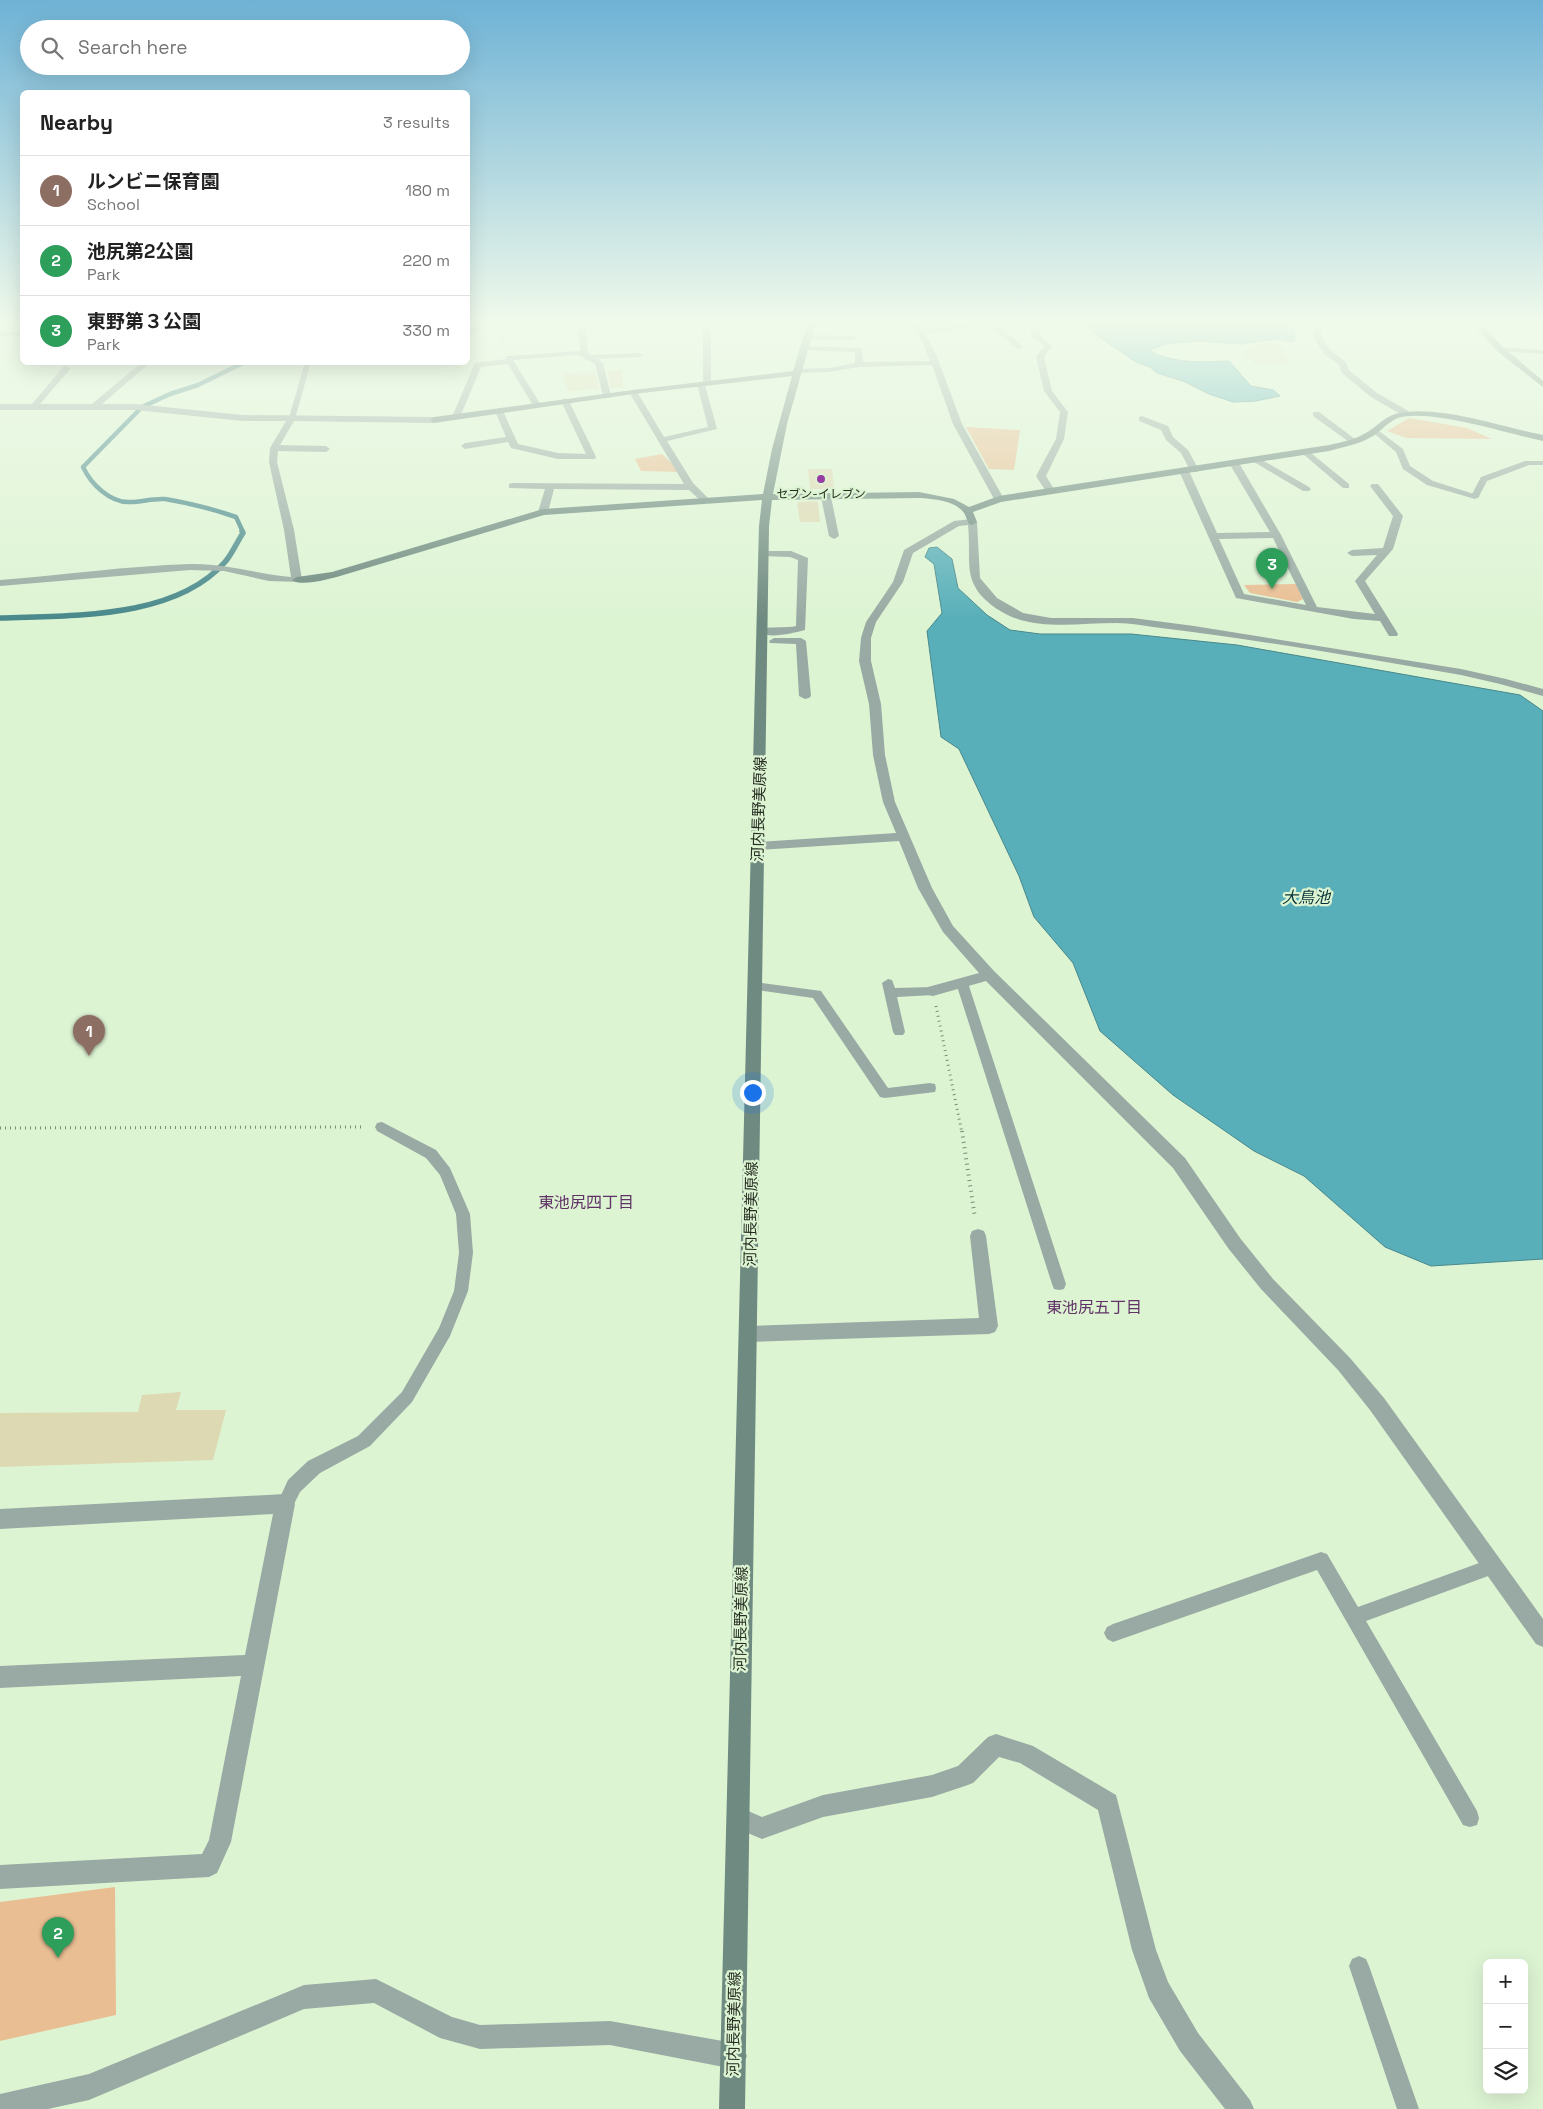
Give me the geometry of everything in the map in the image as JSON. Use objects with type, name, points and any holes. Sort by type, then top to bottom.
[{"type":"street","points":[[289,423],[274,448],[273,462],[289,530],[297,580]]},
{"type":"street","points":[[504,423],[514,446],[558,456],[592,457],[576,423]]},
{"type":"street","points":[[651,423],[690,487],[706,501]]},
{"type":"street","points":[[661,440],[713,429],[712,423]]},
{"type":"street","name":"河内長野美原線","points":[[732,2109],[763,554],[766,497],[782,423]]},
{"type":"street","points":[[958,423],[999,499]]},
{"type":"street","points":[[1050,491],[1041,476],[1060,439],[1062,423]]},
{"type":"street","points":[[1153,423],[1165,428],[1169,436],[1185,452],[1189,471],[1240,596],[1354,616],[1383,618]]},
{"type":"street","points":[[1329,423],[1355,442]]},
{"type":"street","points":[[1385,423],[1355,442],[1306,452],[999,499],[908,552],[898,582],[871,622],[866,638],[865,661],[875,704],[879,755],[889,802],[925,888],[948,929],[989,975],[1179,1163],[1234,1243],[1267,1284],[1344,1364],[1377,1404],[1543,1637]]},
{"type":"street","points":[[1476,423],[1543,438]]},
{"type":"street","points":[[1375,431],[1400,451],[1406,467],[1414,473],[1430,483],[1475,496]]},
{"type":"street","points":[[1154,435],[1169,436]]},
{"type":"street","points":[[465,446],[511,439]]},
{"type":"street","points":[[274,448],[326,449]]},
{"type":"street","points":[[1306,452],[1346,486]]},
{"type":"street","points":[[1257,460],[1306,489]]},
{"type":"street","points":[[1234,463],[1276,535],[1313,609]]},
{"type":"street","points":[[512,486],[690,487]]},
{"type":"street","points":[[543,512],[550,486]]},
{"type":"street","points":[[1375,486],[1398,516],[1388,549],[1360,580],[1393,634]]},
{"type":"street","points":[[0,583],[190,567],[224,568],[269,578],[297,580],[320,578],[543,512],[766,497],[893,494],[931,496],[964,507],[970,516],[975,556],[974,573],[977,582],[998,604],[1023,617],[1046,620],[1120,620],[1211,630],[1458,672],[1518,684],[1543,694]]},
{"type":"street","points":[[826,496],[834,536]]},
{"type":"street","points":[[1214,536],[1276,535]]},
{"type":"street","points":[[1352,553],[1384,552]]},
{"type":"street","points":[[762,636],[801,628],[803,558],[790,554],[763,554]]},
{"type":"street","points":[[762,636],[801,641],[805,696]]},
{"type":"street","points":[[758,846],[904,838]]},
{"type":"street","points":[[933,990],[989,975]]},
{"type":"street","points":[[748,1334],[990,1326],[978,1236]]},
{"type":"street","points":[[0,1519],[285,1504],[220,1842],[209,1865],[0,1877]]},
{"type":"street","points":[[0,1677],[254,1665]]},
{"type":"street","points":[[739,1818],[762,1828],[823,1806],[932,1786],[965,1775],[996,1745],[1025,1754],[1108,1803],[1144,1950],[1158,1989],[1189,2042],[1240,2109]]},
{"type":"street","points":[[0,2106],[89,2087],[304,1996],[376,1991],[449,2029],[480,2037],[610,2033],[734,2056]]},
{"type":"lane","points":[[1475,496],[1484,479],[1528,463],[1543,463]]},
{"type":"lane","points":[[962,982],[1059,1284]]},
{"type":"lane","points":[[754,986],[817,994],[885,1093],[930,1088]]},
{"type":"lane","points":[[899,1032],[889,988],[933,990]]},
{"type":"lane","points":[[285,1504],[294,1486],[314,1467],[364,1441],[407,1397],[445,1331],[461,1291],[466,1253],[463,1214],[445,1172],[431,1154],[382,1127]]},
{"type":"lane","points":[[1113,1633],[1321,1560],[1470,1818]]},
{"type":"lane","points":[[1354,1617],[1493,1566]]},
{"type":"lane","points":[[1359,1966],[1408,2109]]},
{"type":"path","points":[[933,990],[966,1153],[978,1236]]},
{"type":"path","points":[[0,1128],[382,1127]]},
{"type":"shaded area","points":[[1400,423],[1440,423],[1467,428],[1492,439],[1406,438],[1387,431]]},
{"type":"shaded area","points":[[966,427],[1020,430],[1014,470],[989,469]]},
{"type":"shaded area","points":[[662,454],[681,472],[641,471],[635,459]]},
{"type":"shaded area","points":[[1296,584],[1303,599],[1297,602],[1250,593],[1244,585]]},
{"type":"shaded area","points":[[115,1887],[116,2015],[0,2041],[0,1902]]},
{"type":"water","name":"大鳥池","points":[[937,547],[952,559],[958,588],[987,615],[1010,630],[1040,634],[1131,634],[1237,645],[1520,695],[1543,711],[1543,1259],[1431,1266],[1385,1247],[1304,1176],[1254,1151],[1173,1095],[1100,1031],[1073,963],[1034,917],[1019,876],[959,749],[941,737],[927,631],[942,613],[934,564],[925,557],[929,548]]},
{"type":"building","name":"セブン-イレブン","points":[[808,469],[832,469],[834,489],[810,489]]},
{"type":"building","points":[[818,501],[820,522],[800,522],[797,502]]},
{"type":"building","points":[[181,1392],[176,1410],[226,1410],[213,1460],[0,1467],[0,1413],[138,1412],[142,1395]]},
{"type":"waterway","points":[[126,423],[83,467],[96,486],[108,496],[123,501],[165,499],[219,511],[236,517],[243,532]]},
{"type":"waterway","points":[[0,618],[120,611],[178,595],[204,581],[225,562],[243,533],[242,531]]},
{"type":"place","name":"セブン-イレブン","points":[[821,479]]},
{"type":"place","name":"東野第３公園","points":[[1272,589]]},
{"type":"place","name":"ルンビニ保育園","points":[[89,1056]]},
{"type":"place","name":"池尻第2公園","points":[[58,1958]]},
{"type":"district","name":"東池尻四丁目","points":[[586,1202]]},
{"type":"district","name":"東池尻五丁目","points":[[1094,1307]]}]
